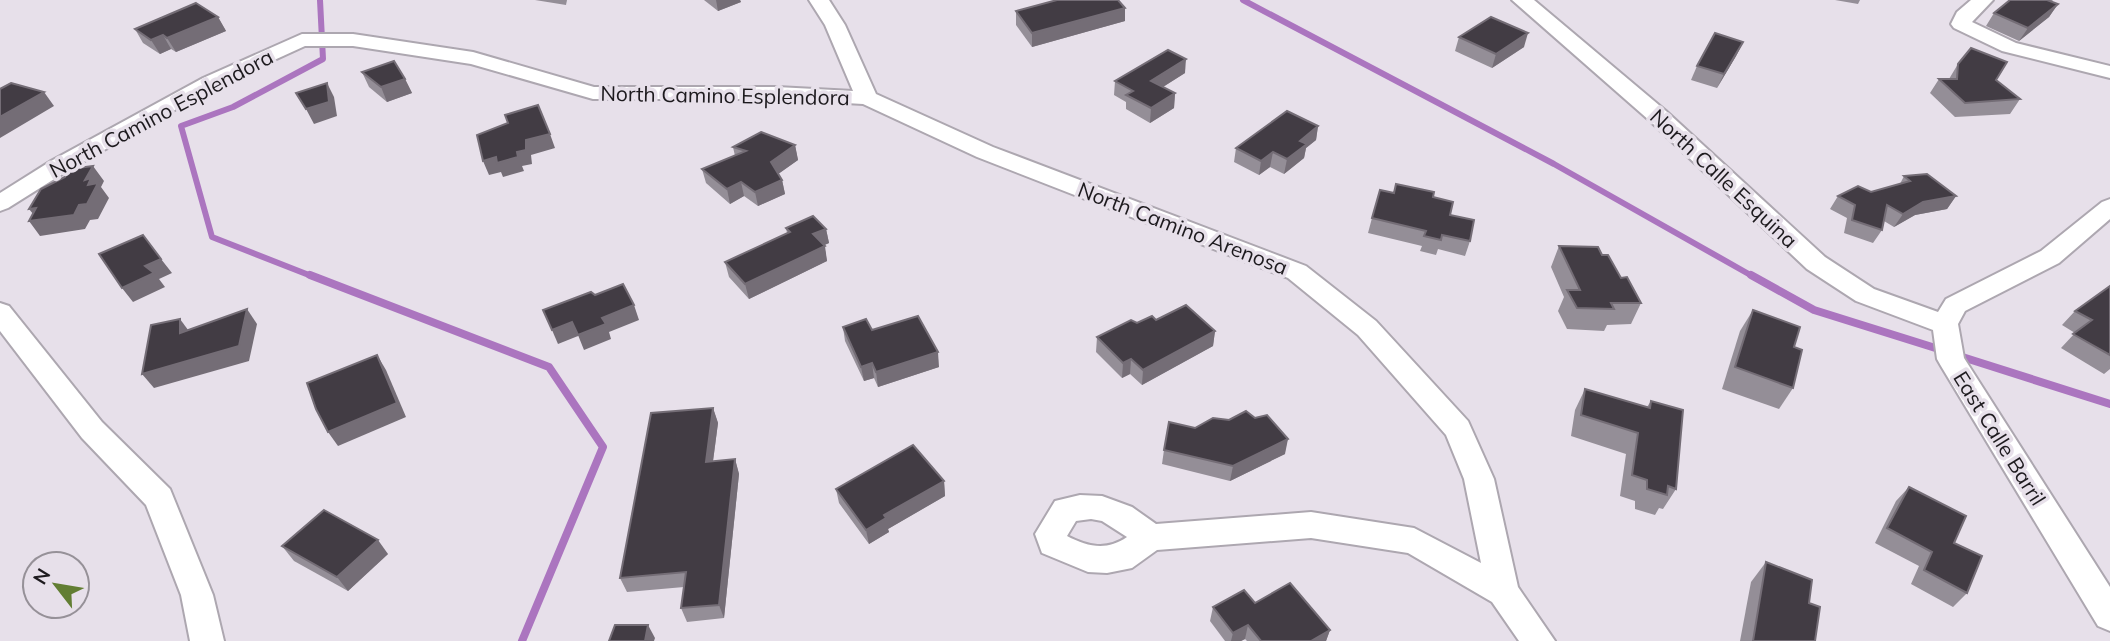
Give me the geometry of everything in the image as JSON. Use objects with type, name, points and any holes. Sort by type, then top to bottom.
[{"type":"street","points":[[819,0],[835,25],[867,98]]},
{"type":"street","name":"North Calle Esquina","points":[[1522,0],[1658,116],[1815,263],[1865,295],[1945,324]]},
{"type":"street","points":[[1983,0],[1964,16],[1961,23],[2009,47],[2110,72]]},
{"type":"street","name":"North Camino Esplendora","points":[[0,203],[59,166],[210,82],[302,40],[353,40],[473,58],[593,93],[777,93],[867,98]]},
{"type":"street","name":"North Camino Arenosa","points":[[867,98],[985,152],[1297,272],[1367,328],[1458,429],[1479,480],[1503,592],[1538,641]]},
{"type":"street","points":[[1945,324],[1955,305],[2050,257],[2110,206]]},
{"type":"street","points":[[0,312],[92,430],[159,498],[197,596],[207,641]]},
{"type":"street","name":"East Calle Barril","points":[[1945,324],[1951,359],[2110,616]]},
{"type":"street","points":[[1151,537],[1311,525],[1414,541],[1503,592]]},
{"type":"building","points":[[1057,0],[1118,0],[1125,8],[1032,33],[1016,11]]},
{"type":"building","points":[[2010,0],[2047,0],[2058,4],[2028,28],[1994,13]]},
{"type":"building","points":[[196,3],[218,17],[167,38],[163,35],[151,40],[135,29]]},
{"type":"building","points":[[1491,17],[1528,33],[1496,54],[1459,37]]},
{"type":"building","points":[[1715,33],[1743,42],[1724,74],[1697,66]]},
{"type":"building","points":[[1971,48],[2007,62],[1996,80],[2020,99],[1965,103],[1939,79],[1957,79],[1958,64]]},
{"type":"building","points":[[1168,50],[1186,59],[1151,81],[1175,93],[1151,108],[1126,95],[1133,91],[1115,81]]},
{"type":"building","points":[[394,61],[405,79],[381,87],[362,72]]},
{"type":"building","points":[[11,83],[44,92],[0,117],[0,89]]},
{"type":"building","points":[[327,83],[329,102],[306,109],[296,93]]},
{"type":"building","points":[[538,105],[550,134],[526,140],[526,150],[517,152],[518,157],[497,163],[496,157],[483,161],[477,135],[508,123],[505,115]]},
{"type":"building","points":[[1287,111],[1318,126],[1300,141],[1307,144],[1287,159],[1273,152],[1261,161],[1236,148]]},
{"type":"building","points":[[761,132],[795,145],[771,162],[782,180],[755,192],[741,182],[727,189],[702,169],[746,151],[733,147]]},
{"type":"building","points":[[93,166],[85,180],[91,178],[88,185],[98,183],[87,204],[79,205],[74,215],[29,221],[36,208],[29,209],[41,189],[65,177],[70,169]]},
{"type":"building","points":[[1927,174],[1956,196],[1923,202],[1903,214],[1887,205],[1882,230],[1852,220],[1855,205],[1838,196],[1858,186],[1871,192],[1910,181],[1904,176]]},
{"type":"building","points":[[1396,184],[1434,192],[1433,197],[1453,202],[1450,215],[1474,220],[1470,241],[1442,235],[1441,240],[1424,236],[1426,231],[1372,218],[1380,190],[1394,193]]},
{"type":"building","points":[[813,216],[826,229],[813,234],[825,246],[745,284],[725,262],[790,232],[786,228]]},
{"type":"building","points":[[143,235],[161,259],[145,266],[154,273],[122,288],[99,254]]},
{"type":"building","points":[[1559,246],[1598,247],[1602,255],[1608,255],[1621,278],[1627,277],[1641,303],[1611,303],[1614,309],[1577,308],[1567,290],[1580,290]]},
{"type":"building","points":[[623,284],[634,305],[602,318],[606,324],[578,335],[572,322],[552,330],[543,310],[591,292],[595,295]]},
{"type":"building","points":[[2110,286],[2110,355],[2073,334],[2092,320],[2075,311]]},
{"type":"building","points":[[1186,305],[1215,331],[1143,370],[1131,359],[1123,363],[1097,337],[1131,320],[1137,323],[1152,316],[1156,320]]},
{"type":"building","points":[[247,309],[239,346],[142,374],[151,325],[180,319],[180,333]]},
{"type":"building","points":[[1753,310],[1800,327],[1794,347],[1802,350],[1793,388],[1735,367]]},
{"type":"building","points":[[918,316],[938,352],[876,372],[872,363],[861,367],[843,327],[866,319],[872,330]]},
{"type":"building","points":[[377,355],[397,403],[328,432],[307,383]]},
{"type":"building","points":[[1585,389],[1650,408],[1651,401],[1683,410],[1676,489],[1668,486],[1667,495],[1647,489],[1647,480],[1632,475],[1638,433],[1581,415]]},
{"type":"building","points":[[713,408],[706,462],[735,459],[719,605],[681,608],[686,572],[620,578],[651,413]]},
{"type":"building","points":[[1246,411],[1255,418],[1267,415],[1288,439],[1233,466],[1164,450],[1169,422],[1195,428],[1213,418],[1229,420]]},
{"type":"building","points":[[913,445],[944,481],[884,515],[886,518],[866,530],[836,489]]},
{"type":"building","points":[[1909,487],[1966,516],[1954,543],[1982,556],[1967,593],[1924,570],[1932,552],[1887,528]]},
{"type":"building","points":[[324,510],[378,540],[337,577],[282,546]]},
{"type":"building","points":[[1766,562],[1812,580],[1809,603],[1820,607],[1815,641],[1753,641]]},
{"type":"building","points":[[1290,583],[1330,630],[1311,641],[1261,641],[1248,625],[1233,633],[1213,607],[1244,590],[1255,603]]},
{"type":"building","points":[[615,625],[648,625],[645,641],[609,641]]},
{"type":"waterway","points":[[314,277],[212,237],[181,126],[233,107],[323,59],[320,0]]},
{"type":"waterway","points":[[1243,0],[1554,164],[1754,277]]},
{"type":"waterway","points":[[310,275],[549,367],[603,447],[522,641]]},
{"type":"waterway","points":[[1751,275],[1814,310],[1945,351]]},
{"type":"waterway","points":[[1956,355],[2110,404]]}]
